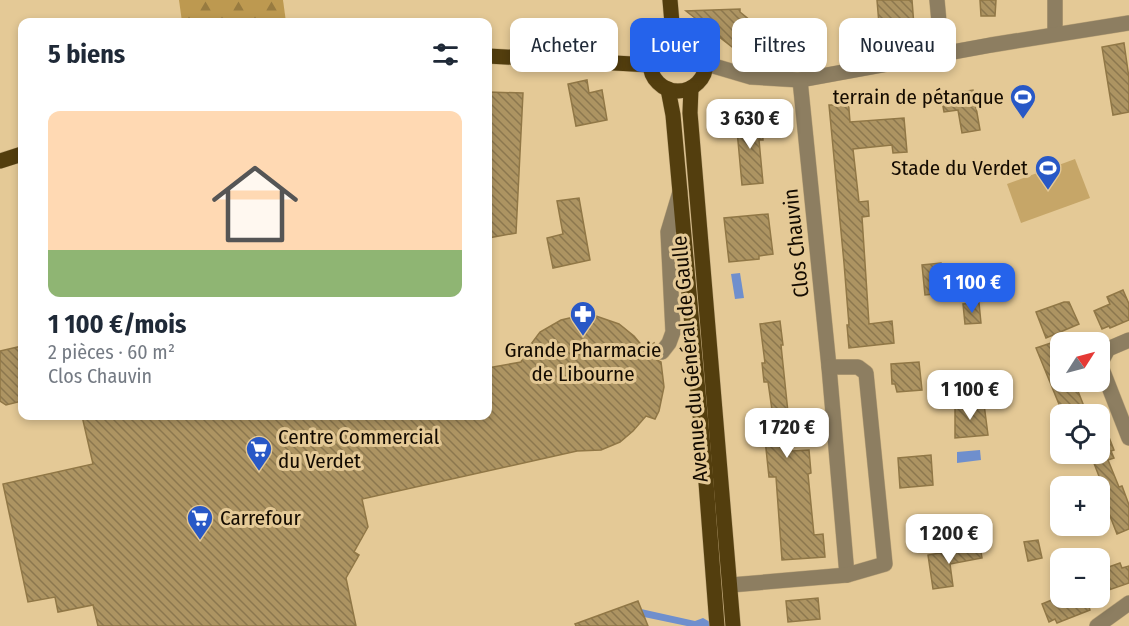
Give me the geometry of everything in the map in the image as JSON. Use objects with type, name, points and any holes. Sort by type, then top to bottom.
[{"type":"main road","points":[[670,0],[672,18]]},
{"type":"main road","points":[[492,56],[630,64]]},
{"type":"main road","name":"Avenue du Général de Gaulle","points":[[653,72],[656,80],[668,89],[673,115],[717,626]]},
{"type":"main road","points":[[668,89],[675,91],[691,88],[702,78],[704,72]]},
{"type":"main road","name":"Avenue du Général de Gaulle","points":[[691,88],[690,114],[733,626]]},
{"type":"main road","points":[[0,161],[18,154]]},
{"type":"street","points":[[937,0],[939,18]]},
{"type":"street","points":[[1055,0],[1055,34]]},
{"type":"street","points":[[956,52],[1129,23]]},
{"type":"street","points":[[720,68],[751,77],[800,80],[845,72]]},
{"type":"street","name":"Clos Chauvin","points":[[800,80],[847,575]]},
{"type":"street","points":[[662,352],[674,332],[668,232],[680,192]]},
{"type":"street","points":[[1129,340],[1108,349],[1100,364],[1129,438]]},
{"type":"street","points":[[731,585],[847,575],[885,564],[866,373],[858,367],[829,367]]},
{"type":"street","points":[[1097,626],[1129,603]]},
{"type":"green space","points":[[179,0],[283,0],[285,18],[181,18]]},
{"type":"shaded area","name":"Stade du Verdet","points":[[1075,159],[1090,198],[1021,223],[1007,184]]},
{"type":"water","points":[[740,273],[744,298],[735,299],[731,274]]},
{"type":"water","points":[[980,450],[981,460],[957,463],[957,452]]},
{"type":"water","points":[[641,609],[695,621],[703,618],[710,622],[711,626],[687,626],[644,617]]},
{"type":"building","points":[[877,0],[912,0],[913,18],[878,18]]},
{"type":"building","points":[[980,0],[996,0],[995,16],[981,16]]},
{"type":"building","points":[[740,9],[740,12],[747,18],[732,18],[732,47],[720,38],[720,18],[695,18],[686,11]]},
{"type":"building","points":[[1124,43],[1129,78],[1129,112],[1113,115],[1102,47]]},
{"type":"building","points":[[587,80],[589,93],[602,90],[607,120],[576,126],[568,84]]},
{"type":"building","points":[[973,90],[980,130],[962,133],[958,110],[944,112],[941,95]]},
{"type":"building","points":[[492,92],[523,93],[516,233],[492,237]]},
{"type":"building","points":[[848,97],[850,122],[904,118],[907,152],[893,153],[892,145],[853,149],[859,202],[868,201],[869,216],[862,217],[869,324],[892,321],[894,343],[849,348],[844,263],[829,105],[835,105],[835,98]]},
{"type":"building","points":[[750,118],[750,121],[762,120],[763,140],[759,140],[763,183],[742,185],[736,119]]},
{"type":"building","points":[[579,198],[590,260],[553,268],[547,238],[563,234],[557,201]]},
{"type":"building","points":[[768,214],[773,254],[759,256],[759,259],[729,262],[724,218]]},
{"type":"building","points":[[941,263],[944,293],[925,295],[922,265]]},
{"type":"building","points":[[1123,290],[1129,304],[1129,320],[1102,329],[1094,311],[1110,304],[1107,297]]},
{"type":"building","points":[[1069,302],[1079,324],[1060,332],[1050,332],[1050,336],[1046,338],[1036,312]]},
{"type":"building","points":[[979,303],[981,323],[965,324],[963,304]]},
{"type":"building","name":"Centre Commercial du Verdet","points":[[578,316],[596,316],[619,324],[644,348],[654,343],[653,355],[661,362],[664,387],[655,419],[646,416],[620,442],[601,450],[577,451],[362,499],[368,527],[354,552],[359,555],[346,578],[356,626],[98,626],[93,605],[58,612],[55,597],[28,602],[3,484],[93,464],[83,420],[492,420],[492,367],[521,362],[525,352],[540,332],[561,320]]},
{"type":"building","points":[[780,321],[792,451],[809,450],[811,473],[808,474],[814,535],[823,534],[825,557],[782,560],[776,477],[769,477],[762,411],[772,410],[768,382],[764,382],[762,363],[765,363],[760,324]]},
{"type":"building","points":[[1050,343],[1050,382],[1036,348]]},
{"type":"building","points":[[18,347],[18,402],[6,405],[0,401],[0,351]]},
{"type":"building","points":[[919,362],[922,390],[897,392],[895,384],[892,384],[891,364]]},
{"type":"building","points":[[1054,392],[1078,392],[1083,404],[1059,404]]},
{"type":"building","points":[[984,404],[988,435],[955,438],[955,406]]},
{"type":"building","points":[[1110,440],[1114,450],[1111,451],[1114,458],[1110,459]]},
{"type":"building","points":[[931,455],[933,485],[900,488],[898,458]]},
{"type":"building","points":[[1094,464],[1110,464],[1129,505],[1129,529],[1117,534],[1110,516],[1110,476],[1099,476]]},
{"type":"building","points":[[1038,540],[1042,558],[1028,561],[1024,542]]},
{"type":"building","points":[[980,546],[982,558],[950,564],[953,586],[933,589],[928,555]]},
{"type":"building","points":[[1120,563],[1122,568],[1129,566],[1129,583],[1110,590],[1110,566]]},
{"type":"building","points":[[818,598],[820,619],[788,622],[786,601]]},
{"type":"building","points":[[638,601],[648,626],[576,626],[575,624]]},
{"type":"building","points":[[1050,601],[1050,608],[1089,608],[1090,610],[1057,623],[1055,619],[1049,622],[1042,604]]},
{"type":"place","name":"terrain de pétanque","points":[[1023,120]]},
{"type":"place","name":"Stade du Verdet","points":[[1048,191]]},
{"type":"place","name":"Grande Pharmacie de Libourne","points":[[583,337]]},
{"type":"place","name":"Centre Commercial du Verdet","points":[[259,472]]},
{"type":"place","name":"Carrefour","points":[[200,541]]}]
